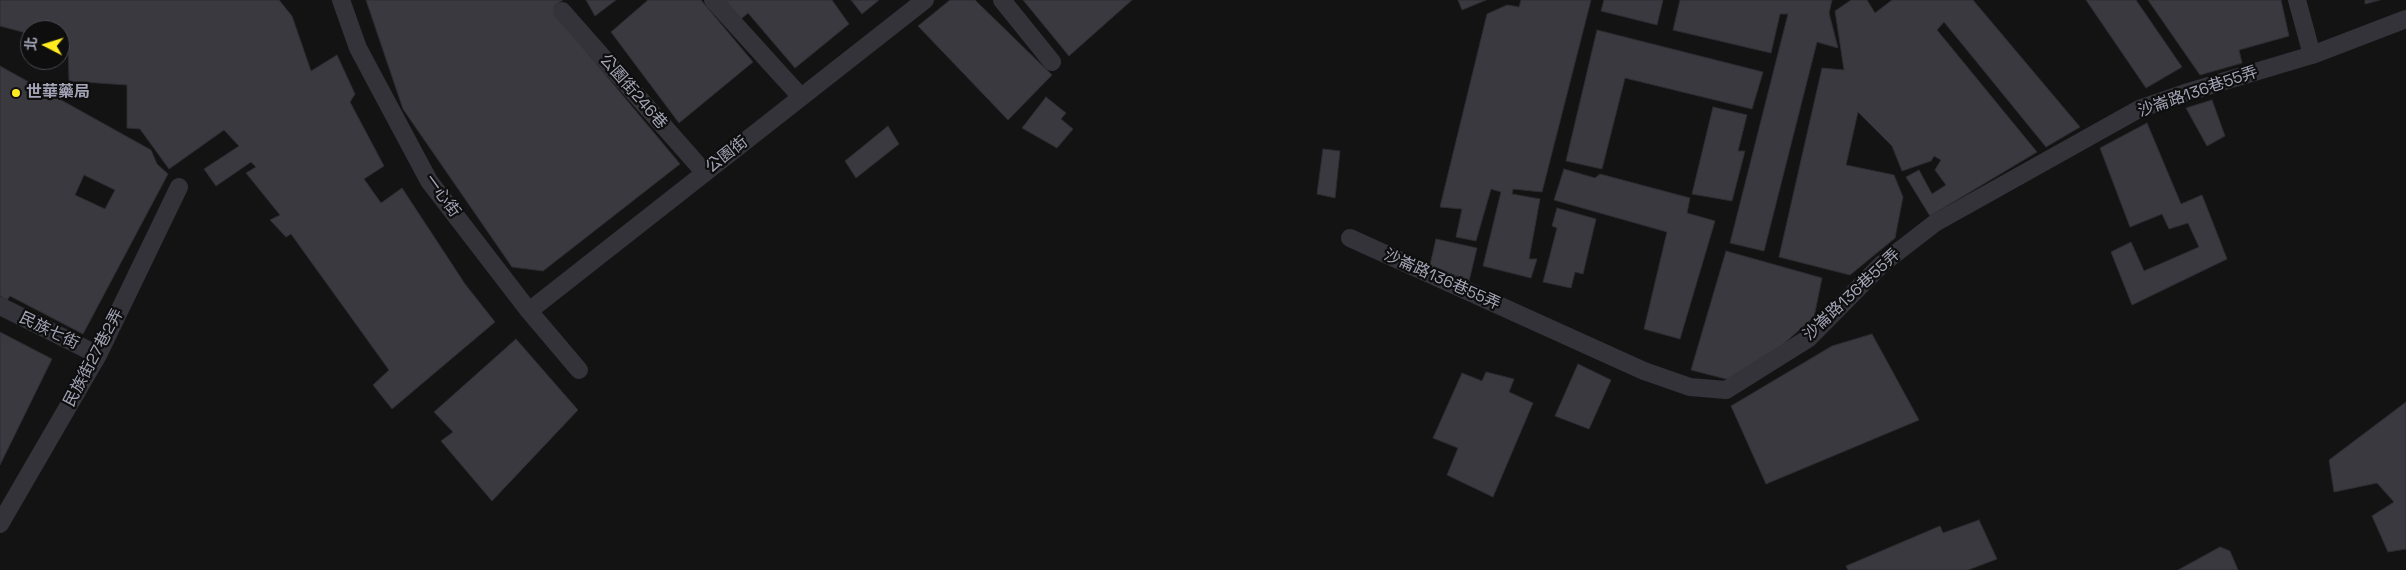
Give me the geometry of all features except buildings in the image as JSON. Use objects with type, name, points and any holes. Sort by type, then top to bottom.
[{"type":"lane","name":"一心街","points":[[341,0],[358,48],[429,181],[529,311],[579,370]]},
{"type":"lane","points":[[713,0],[802,97]]},
{"type":"lane","name":"公園街","points":[[529,311],[925,0]]},
{"type":"lane","points":[[1002,0],[1052,62]]},
{"type":"lane","points":[[2297,0],[2312,55]]},
{"type":"lane","name":"公園街246巷","points":[[562,11],[705,173]]},
{"type":"lane","name":"沙崙路136巷55弄","points":[[1350,238],[1644,371],[1690,387],[1726,390],[1809,338],[1882,264],[1935,223],[2139,109],[2188,92],[2312,55],[2406,19]]},
{"type":"lane","name":"民族街27巷2弄","points":[[0,524],[98,355],[179,187]]},
{"type":"lane","name":"民族七街","points":[[0,306],[98,355]]},
{"type":"place","name":"世華藥局","points":[[16,93]]}]
